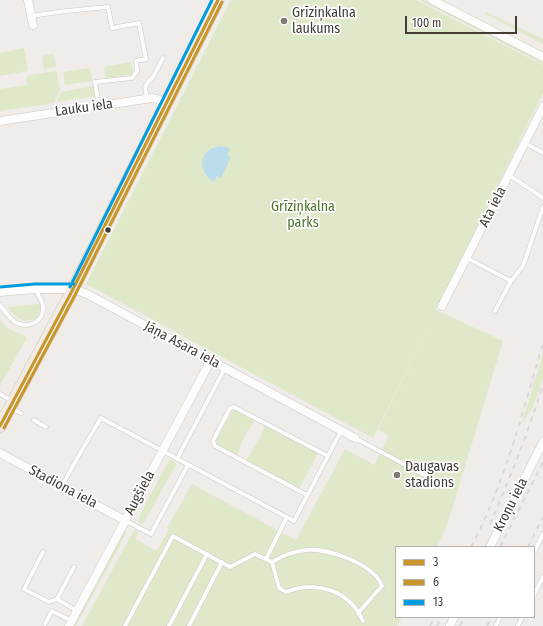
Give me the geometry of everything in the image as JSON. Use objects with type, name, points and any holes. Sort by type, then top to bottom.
[{"type":"main road","points":[[0,426],[74,289],[218,0]]},
{"type":"street","points":[[28,0],[33,26]]},
{"type":"street","points":[[436,1],[543,57]]},
{"type":"street","name":"Lauku iela","points":[[0,121],[79,108],[99,107],[155,98],[167,103]]},
{"type":"street","name":"Ata iela","points":[[442,306],[543,107]]},
{"type":"street","name":"Jāņa Asara iela","points":[[0,292],[36,289],[74,289],[87,294],[355,438]]},
{"type":"street","name":"Augšiela","points":[[70,623],[211,360]]},
{"type":"street","name":"Kroņu iela","points":[[491,546],[543,442]]},
{"type":"street","name":"Stadiona iela","points":[[0,452],[126,521]]},
{"type":"lane","points":[[31,16],[108,7],[112,28],[139,23],[146,59],[136,61],[137,71],[132,78],[96,82],[99,107]]},
{"type":"lane","points":[[147,99],[145,87],[153,77],[163,58]]},
{"type":"lane","points":[[525,143],[543,153]]},
{"type":"lane","points":[[509,175],[543,198]]},
{"type":"lane","points":[[495,311],[511,281],[523,266],[543,208]]},
{"type":"lane","points":[[467,258],[511,281]]},
{"type":"lane","points":[[0,305],[16,323],[23,326],[29,326],[35,323],[41,316],[44,307],[36,289]]},
{"type":"lane","points":[[177,459],[225,368]]},
{"type":"lane","points":[[0,394],[21,413]]},
{"type":"lane","points":[[307,495],[215,446],[213,441],[230,408],[234,407],[328,456]]},
{"type":"lane","points":[[62,486],[102,418],[294,521],[342,430]]},
{"type":"lane","points":[[34,420],[46,427]]},
{"type":"lane","points":[[355,438],[443,485]]},
{"type":"lane","points":[[126,521],[151,534],[188,465]]},
{"type":"lane","points":[[266,559],[287,517]]},
{"type":"lane","points":[[535,550],[543,534]]},
{"type":"lane","points":[[125,626],[173,536],[230,567],[255,554],[272,562],[279,588],[286,592],[308,586],[316,586],[327,589],[343,596],[352,604],[363,621]]},
{"type":"lane","points":[[272,562],[289,553],[306,550],[319,550],[337,555],[360,565],[380,580],[382,586],[358,612]]},
{"type":"lane","points":[[43,552],[24,589],[49,602],[57,599],[74,567]]},
{"type":"lane","points":[[169,626],[207,554]]},
{"type":"lane","points":[[189,626],[222,562]]},
{"type":"lane","points":[[535,593],[543,577]]},
{"type":"lane","points":[[57,599],[77,611]]},
{"type":"lane","points":[[45,624],[52,611],[70,623]]},
{"type":"green space","name":"Grīziņkalna parks","points":[[231,0],[416,0],[543,65],[543,93],[436,310],[503,341],[445,530],[437,546],[395,546],[395,618],[401,618],[397,626],[82,626],[134,530],[138,531],[136,539],[155,550],[158,549],[169,529],[167,528],[192,484],[296,540],[345,449],[374,465],[389,436],[378,430],[428,328],[373,438],[86,284]]},
{"type":"green space","points":[[420,0],[424,0],[528,54],[543,62],[543,64]]},
{"type":"green space","points":[[486,12],[543,39],[543,44],[486,14]]},
{"type":"green space","points":[[24,48],[28,71],[0,76],[0,53]]},
{"type":"green space","points":[[54,54],[56,66],[44,69],[42,56]]},
{"type":"green space","points":[[131,62],[134,74],[106,78],[104,67]]},
{"type":"green space","points":[[90,68],[92,81],[65,85],[63,72]]},
{"type":"green space","points":[[55,71],[57,72],[60,90],[54,103],[0,111],[0,89],[27,85],[26,78],[29,75]]},
{"type":"green space","points":[[94,86],[95,96],[57,102],[61,92]]},
{"type":"green space","points":[[40,304],[41,308],[36,318],[27,321],[17,317],[8,307]]},
{"type":"green space","points":[[0,320],[9,329],[27,338],[0,385]]},
{"type":"green space","points":[[543,354],[543,379],[533,407],[522,423]]},
{"type":"green space","points":[[233,410],[255,421],[246,433],[237,455],[217,445],[216,441]]},
{"type":"green space","points":[[265,425],[318,453],[299,489],[246,461],[259,440]]},
{"type":"green space","points":[[169,460],[174,461],[176,465],[143,524],[138,522],[141,513]]},
{"type":"green space","points":[[125,531],[125,536],[76,626],[74,626]]},
{"type":"water","points":[[219,146],[230,148],[227,155],[231,157],[221,178],[217,176],[214,182],[208,178],[205,173],[202,162],[207,152],[212,148]]},
{"type":"railway","points":[[472,546],[494,498],[503,473],[543,344]]},
{"type":"railway","points":[[490,524],[505,490],[543,385]]},
{"type":"railway","points":[[501,546],[543,462]]},
{"type":"railway","points":[[528,546],[543,517]]},
{"type":"railway","points":[[430,626],[434,618]]},
{"type":"railway","points":[[437,626],[441,618]]},
{"type":"railway","points":[[460,626],[464,618]]},
{"type":"railway","points":[[487,626],[491,618]]},
{"type":"transit line","name":"13","points":[[70,287],[212,0]]},
{"type":"transit line","name":"3","points":[[0,426],[71,293],[218,0]]},
{"type":"transit line","name":"6","points":[[4,428],[75,295],[222,2]]},
{"type":"transit line","name":"13","points":[[0,287],[35,284],[74,284]]},
{"type":"place","name":"Grīziņkalna laukums","points":[[284,21]]},
{"type":"place","name":"Daugavas stadions","points":[[397,475]]}]
